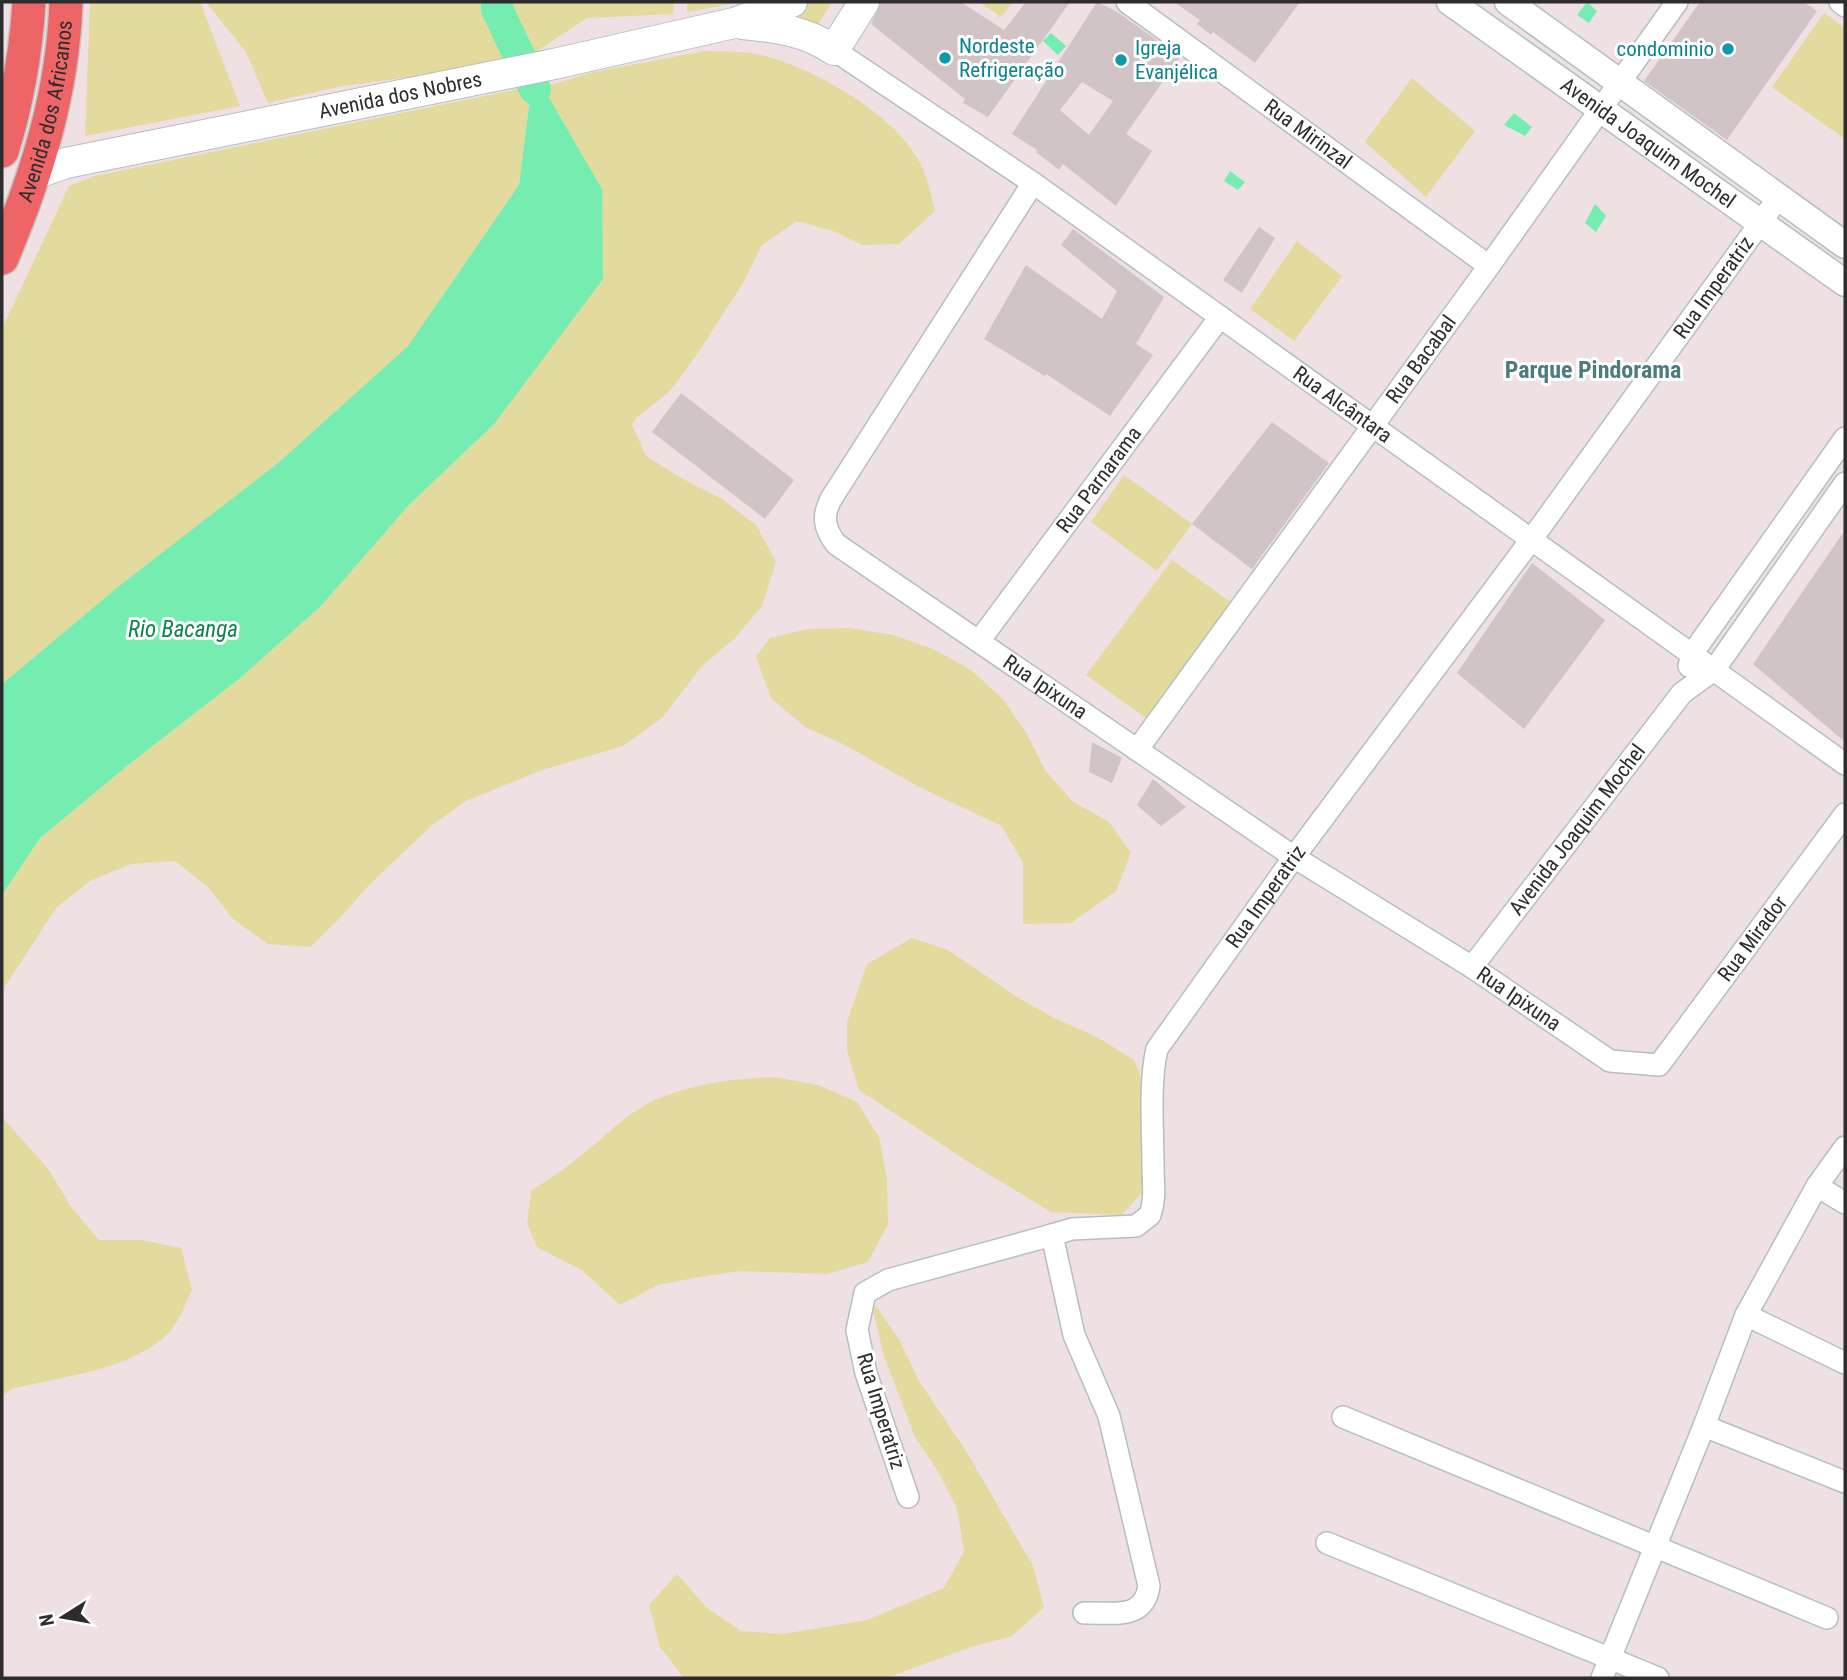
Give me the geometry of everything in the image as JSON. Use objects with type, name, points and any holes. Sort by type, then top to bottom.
[{"type":"main road","name":"Avenida dos Africanos","points":[[2,151],[21,68],[29,2]]},
{"type":"main road","name":"Avenida dos Africanos","points":[[2,258],[48,161],[62,62],[66,2]]},
{"type":"main road","name":"Avenida dos Nobres","points":[[48,161],[513,73],[734,23],[792,2]]},
{"type":"main road","points":[[827,45],[843,2]]},
{"type":"main road","points":[[827,45],[864,2]]},
{"type":"main road","name":"Avenida dos Nobres","points":[[734,23],[777,27],[827,45]]},
{"type":"street","name":"Rua Mirinzal","points":[[1126,2],[1489,266]]},
{"type":"street","name":"Avenida Joaquim Mochel","points":[[1450,2],[1845,284]]},
{"type":"street","name":"Avenida Joaquim Mochel","points":[[1508,2],[1845,245]]},
{"type":"street","name":"Rua Bacabal","points":[[1137,750],[1677,2]]},
{"type":"street","points":[[1840,2],[1845,6]]},
{"type":"street","name":"Rua Alcântara","points":[[827,45],[1033,183],[1845,764]]},
{"type":"street","name":"Rua Ipixuna","points":[[1033,183],[825,511],[828,533],[836,544],[1294,857],[1472,967],[1611,1061]]},
{"type":"street","name":"Rua Imperatriz","points":[[908,1497],[866,1373],[857,1329],[865,1293],[888,1280],[1072,1229],[1136,1226],[1150,1215],[1155,1192],[1154,1071],[1157,1049],[1294,857],[1531,540],[1779,197]]},
{"type":"street","name":"Rua Parnarama","points":[[979,641],[1220,317]]},
{"type":"street","name":"Avenida Joaquim Mochel","points":[[1682,693],[1692,654],[1845,438]]},
{"type":"street","name":"Avenida Joaquim Mochel","points":[[1472,967],[1682,693],[1714,670],[1845,483]]},
{"type":"street","name":"Rua Mirador","points":[[1611,1061],[1659,1065],[1845,814]]},
{"type":"street","points":[[1602,1678],[1704,1426],[1745,1315],[1817,1186],[1845,1147]]},
{"type":"street","points":[[1817,1186],[1845,1203]]},
{"type":"street","points":[[1052,1235],[1074,1335],[1110,1416],[1149,1586],[1147,1600],[1140,1608],[1084,1613]]},
{"type":"street","points":[[1745,1315],[1845,1363]]},
{"type":"street","points":[[1343,1418],[1826,1618]]},
{"type":"street","points":[[1704,1426],[1845,1482]]},
{"type":"street","points":[[1327,1543],[1658,1678]]},
{"type":"shaded area","points":[[90,2],[200,2],[240,106],[85,136]]},
{"type":"shaded area","points":[[206,2],[674,2],[673,14],[587,18],[522,61],[337,87],[268,103],[246,52]]},
{"type":"shaded area","points":[[687,2],[742,2],[687,12]]},
{"type":"shaded area","points":[[804,2],[832,2],[814,31],[770,19]]},
{"type":"shaded area","points":[[979,2],[1013,2],[1001,17]]},
{"type":"shaded area","points":[[1824,13],[1845,28],[1845,139],[1772,87]]},
{"type":"shaded area","points":[[704,51],[751,53],[778,60],[802,69],[850,95],[893,128],[910,146],[923,170],[935,211],[899,244],[862,245],[833,231],[797,221],[762,245],[743,283],[696,356],[669,392],[636,418],[632,425],[646,456],[722,499],[756,525],[776,562],[762,606],[735,638],[701,667],[663,717],[623,746],[542,770],[466,801],[431,826],[368,886],[310,947],[268,944],[233,919],[208,887],[175,861],[131,864],[90,881],[56,908],[2,991],[2,895],[40,838],[239,679],[321,606],[408,506],[494,424],[602,189],[543,87],[594,72]]},
{"type":"shaded area","points":[[1412,78],[1475,131],[1426,197],[1365,142]]},
{"type":"shaded area","points":[[518,89],[531,90],[519,185],[408,346],[278,463],[119,586],[2,684],[2,329],[69,186],[95,176]]},
{"type":"shaded area","points":[[1297,241],[1342,276],[1294,341],[1250,309]]},
{"type":"shaded area","points":[[1124,475],[1192,524],[1157,571],[1091,522]]},
{"type":"shaded area","points":[[1172,560],[1232,603],[1146,718],[1086,675]]},
{"type":"shaded area","points":[[850,628],[893,635],[933,649],[971,670],[1002,698],[1027,734],[1045,770],[1072,801],[1109,822],[1131,853],[1116,891],[1071,923],[1023,924],[1023,863],[1002,826],[919,787],[845,745],[805,727],[771,698],[756,657],[770,638],[807,629]]},
{"type":"shaded area","points":[[912,938],[948,950],[1017,997],[1056,1019],[1097,1037],[1134,1060],[1140,1074],[1145,1157],[1141,1194],[1122,1215],[1051,1212],[859,1090],[847,1051],[847,1022],[867,964]]},
{"type":"shaded area","points":[[775,1077],[818,1085],[857,1102],[879,1137],[887,1179],[888,1224],[868,1262],[827,1274],[740,1271],[699,1277],[658,1285],[620,1305],[583,1271],[537,1247],[527,1224],[531,1191],[572,1163],[634,1112],[653,1101],[698,1086]]},
{"type":"shaded area","points":[[2,1117],[49,1170],[71,1207],[99,1240],[141,1240],[181,1248],[192,1290],[172,1329],[157,1343],[139,1354],[98,1370],[12,1389],[2,1396]]},
{"type":"shaded area","points":[[876,1306],[900,1341],[919,1381],[966,1451],[1033,1566],[1044,1607],[1012,1636],[971,1647],[886,1678],[684,1678],[660,1647],[649,1605],[677,1574],[706,1607],[741,1631],[783,1634],[867,1620],[944,1588],[964,1551],[957,1509],[938,1471],[915,1437],[883,1353],[873,1310]]},
{"type":"water","points":[[1587,2],[1597,11],[1589,23],[1577,15]]},
{"type":"water","points":[[1051,33],[1066,46],[1058,55],[1043,41]]},
{"type":"water","name":"Rio Bacanga","points":[[543,87],[602,189],[603,279],[494,424],[408,506],[321,606],[239,679],[40,838],[2,895],[2,684],[119,586],[278,463],[408,346],[519,185],[531,90]]},
{"type":"water","points":[[1514,113],[1532,127],[1525,136],[1504,125]]},
{"type":"water","points":[[1230,171],[1245,182],[1238,190],[1224,181]]},
{"type":"water","points":[[1595,204],[1606,216],[1596,232],[1585,223]]},
{"type":"building","points":[[881,2],[961,2],[1004,30],[1026,2],[1070,2],[988,117],[963,103],[965,99],[871,24]]},
{"type":"building","points":[[1097,2],[1119,13],[1180,57],[1126,134],[1152,151],[1116,206],[1063,164],[1059,170],[1036,152],[1037,150],[1012,134]],"holes":[[[1082,82],[1113,101],[1089,135],[1060,110]]]},
{"type":"building","points":[[1174,2],[1300,2],[1255,63],[1213,32],[1211,35],[1197,24],[1200,20]]},
{"type":"building","name":"condominio","points":[[1700,2],[1804,2],[1817,11],[1727,140],[1644,81]]},
{"type":"building","points":[[1259,227],[1275,238],[1242,293],[1223,280]]},
{"type":"building","points":[[1073,229],[1164,297],[1136,344],[1153,355],[1110,416],[1046,374],[1045,376],[984,339],[1026,265],[1102,319],[1117,291],[1061,245]]},
{"type":"building","points":[[681,393],[794,480],[765,519],[652,432]]},
{"type":"building","points":[[1272,422],[1329,463],[1252,569],[1192,524]]},
{"type":"building","points":[[1845,530],[1845,742],[1753,664]]},
{"type":"building","points":[[1532,563],[1605,620],[1524,729],[1457,673]]},
{"type":"building","points":[[1092,742],[1122,758],[1112,783],[1089,772]]},
{"type":"building","points":[[1153,779],[1186,807],[1161,826],[1137,805]]},
{"type":"waterway","points":[[497,2],[497,9],[535,89]]},
{"type":"place","name":"condominio","points":[[1728,49]]},
{"type":"place","name":"Nordeste Refrigeração","points":[[945,58]]},
{"type":"place","name":"Igreja Evanjélica","points":[[1121,60]]},
{"type":"district","name":"Parque Pindorama","points":[[1593,370]]}]
